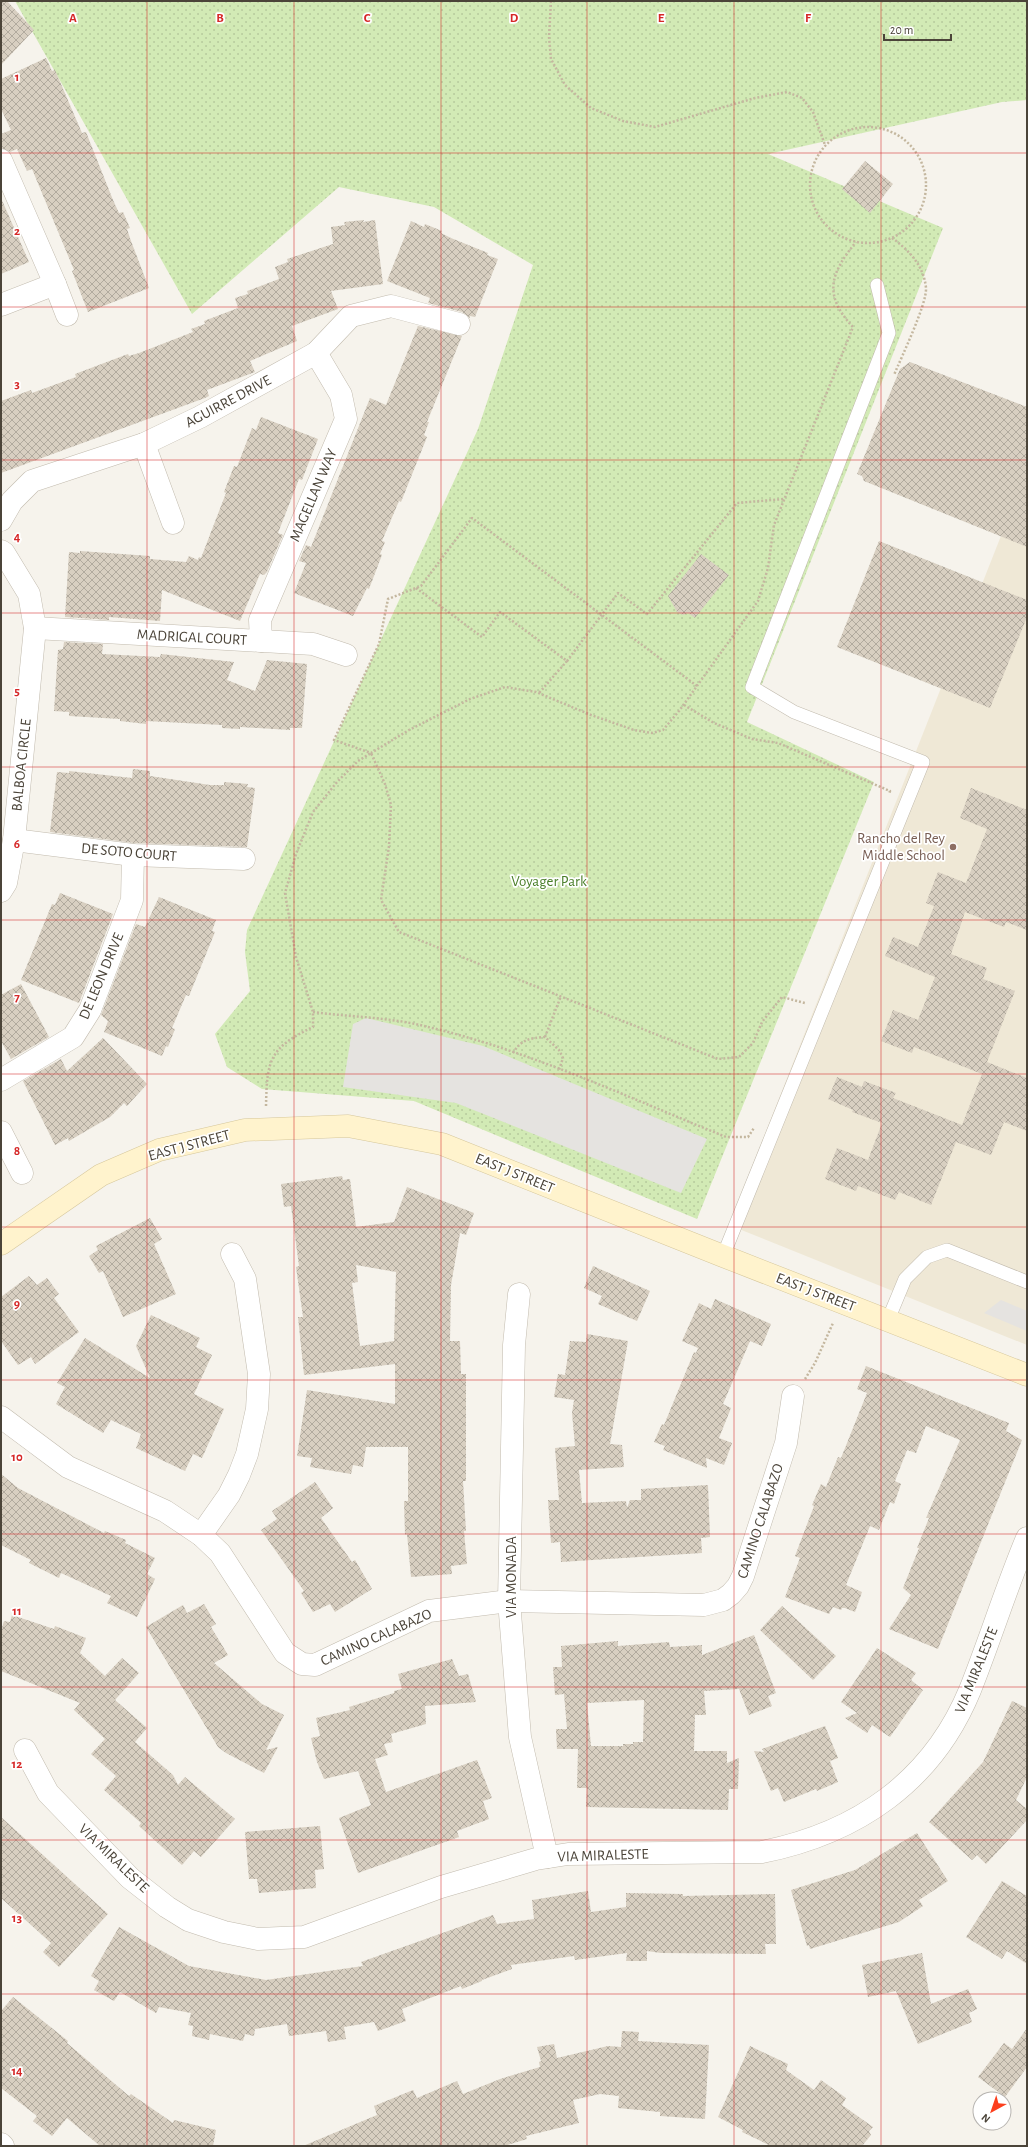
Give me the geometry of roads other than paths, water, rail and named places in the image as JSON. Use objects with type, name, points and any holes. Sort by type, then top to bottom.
[{"type":"street","points":[[1,160],[67,315]]},
{"type":"street","points":[[1,305],[55,284]]},
{"type":"street","name":"AGUIRRE DRIVE","points":[[1,520],[12,502],[32,481],[144,444],[200,417],[316,353],[351,316],[391,306],[459,324]]},
{"type":"street","name":"MAGELLAN WAY","points":[[262,641],[260,620],[346,419],[341,395],[316,353]]},
{"type":"street","points":[[144,444],[173,523]]},
{"type":"street","name":"BALBOA CIRCLE","points":[[1,551],[4,553],[29,594],[35,628],[14,840],[3,885]]},
{"type":"street","name":"MADRIGAL COURT","points":[[35,628],[313,644],[346,656]]},
{"type":"street","name":"DE SOTO COURT","points":[[14,840],[133,854],[244,859]]},
{"type":"street","name":"DE LEON DRIVE","points":[[1,1080],[73,1037],[90,1010],[132,900],[133,854]]},
{"type":"street","name":"EAST J STREET","points":[[1,1244],[101,1175],[160,1150],[245,1130],[348,1126],[442,1144],[1027,1375]]},
{"type":"street","points":[[1,1132],[22,1173]]},
{"type":"street","points":[[201,1536],[229,1495],[239,1475],[249,1446],[257,1410],[259,1374],[245,1279],[232,1254]]},
{"type":"street","name":"VIA MONADA","points":[[519,1294],[514,1345],[509,1600],[520,1737],[547,1858]]},
{"type":"street","name":"CAMINO CALABAZO","points":[[1,1417],[68,1467],[165,1511],[201,1536],[220,1553],[285,1652],[302,1664],[314,1665],[429,1611],[509,1600],[714,1604],[731,1594],[738,1586],[749,1560],[786,1443],[793,1396]]},
{"type":"street","name":"VIA MIRALESTE","points":[[26,1750],[48,1793],[130,1878],[167,1907],[188,1920],[212,1929],[258,1939],[304,1937],[441,1887],[547,1858],[568,1854],[762,1852],[792,1846],[820,1837],[848,1824],[873,1809],[898,1791],[920,1769],[939,1745],[956,1719],[970,1691],[1025,1549]]},
{"type":"lane","points":[[723,1256],[923,762],[794,712],[752,687],[889,333],[877,285]]},
{"type":"lane","points":[[888,1320],[905,1279],[927,1257],[947,1250],[1027,1282]]},
{"type":"place","name":"Rancho del Rey Middle School","points":[[953,847]]},
{"type":"park label","name":"Voyager Park","points":[[549,881]]}]
